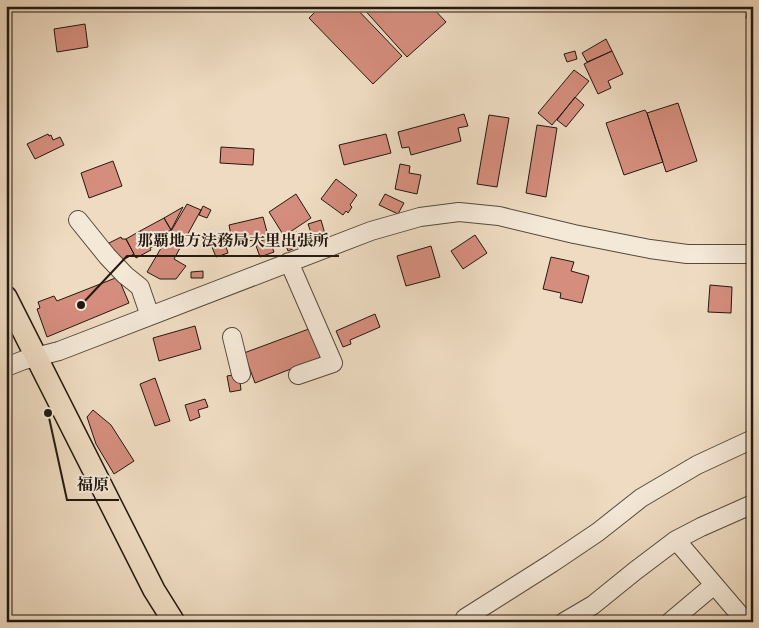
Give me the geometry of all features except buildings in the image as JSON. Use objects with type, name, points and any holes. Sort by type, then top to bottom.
[{"type":"main road","points":[[6,297],[154,590],[174,622]]},
{"type":"street","points":[[6,367],[59,350],[379,229],[420,217],[459,212],[499,216],[574,234],[650,249],[687,254],[753,254]]},
{"type":"street","points":[[78,220],[107,256],[125,275],[140,287],[150,316]]},
{"type":"street","points":[[289,262],[333,363],[298,375]]},
{"type":"street","points":[[232,337],[241,374]]},
{"type":"street","points":[[467,622],[466,618],[590,537],[641,498],[697,465],[753,439]]},
{"type":"street","points":[[564,622],[594,605],[676,540],[753,504]]},
{"type":"street","points":[[676,540],[746,622]]},
{"type":"street","points":[[670,622],[714,585]]},
{"type":"place","name":"那覇地方法務局大里出張所","points":[[81,305]]},
{"type":"place","name":"福原","points":[[48,413]]}]
